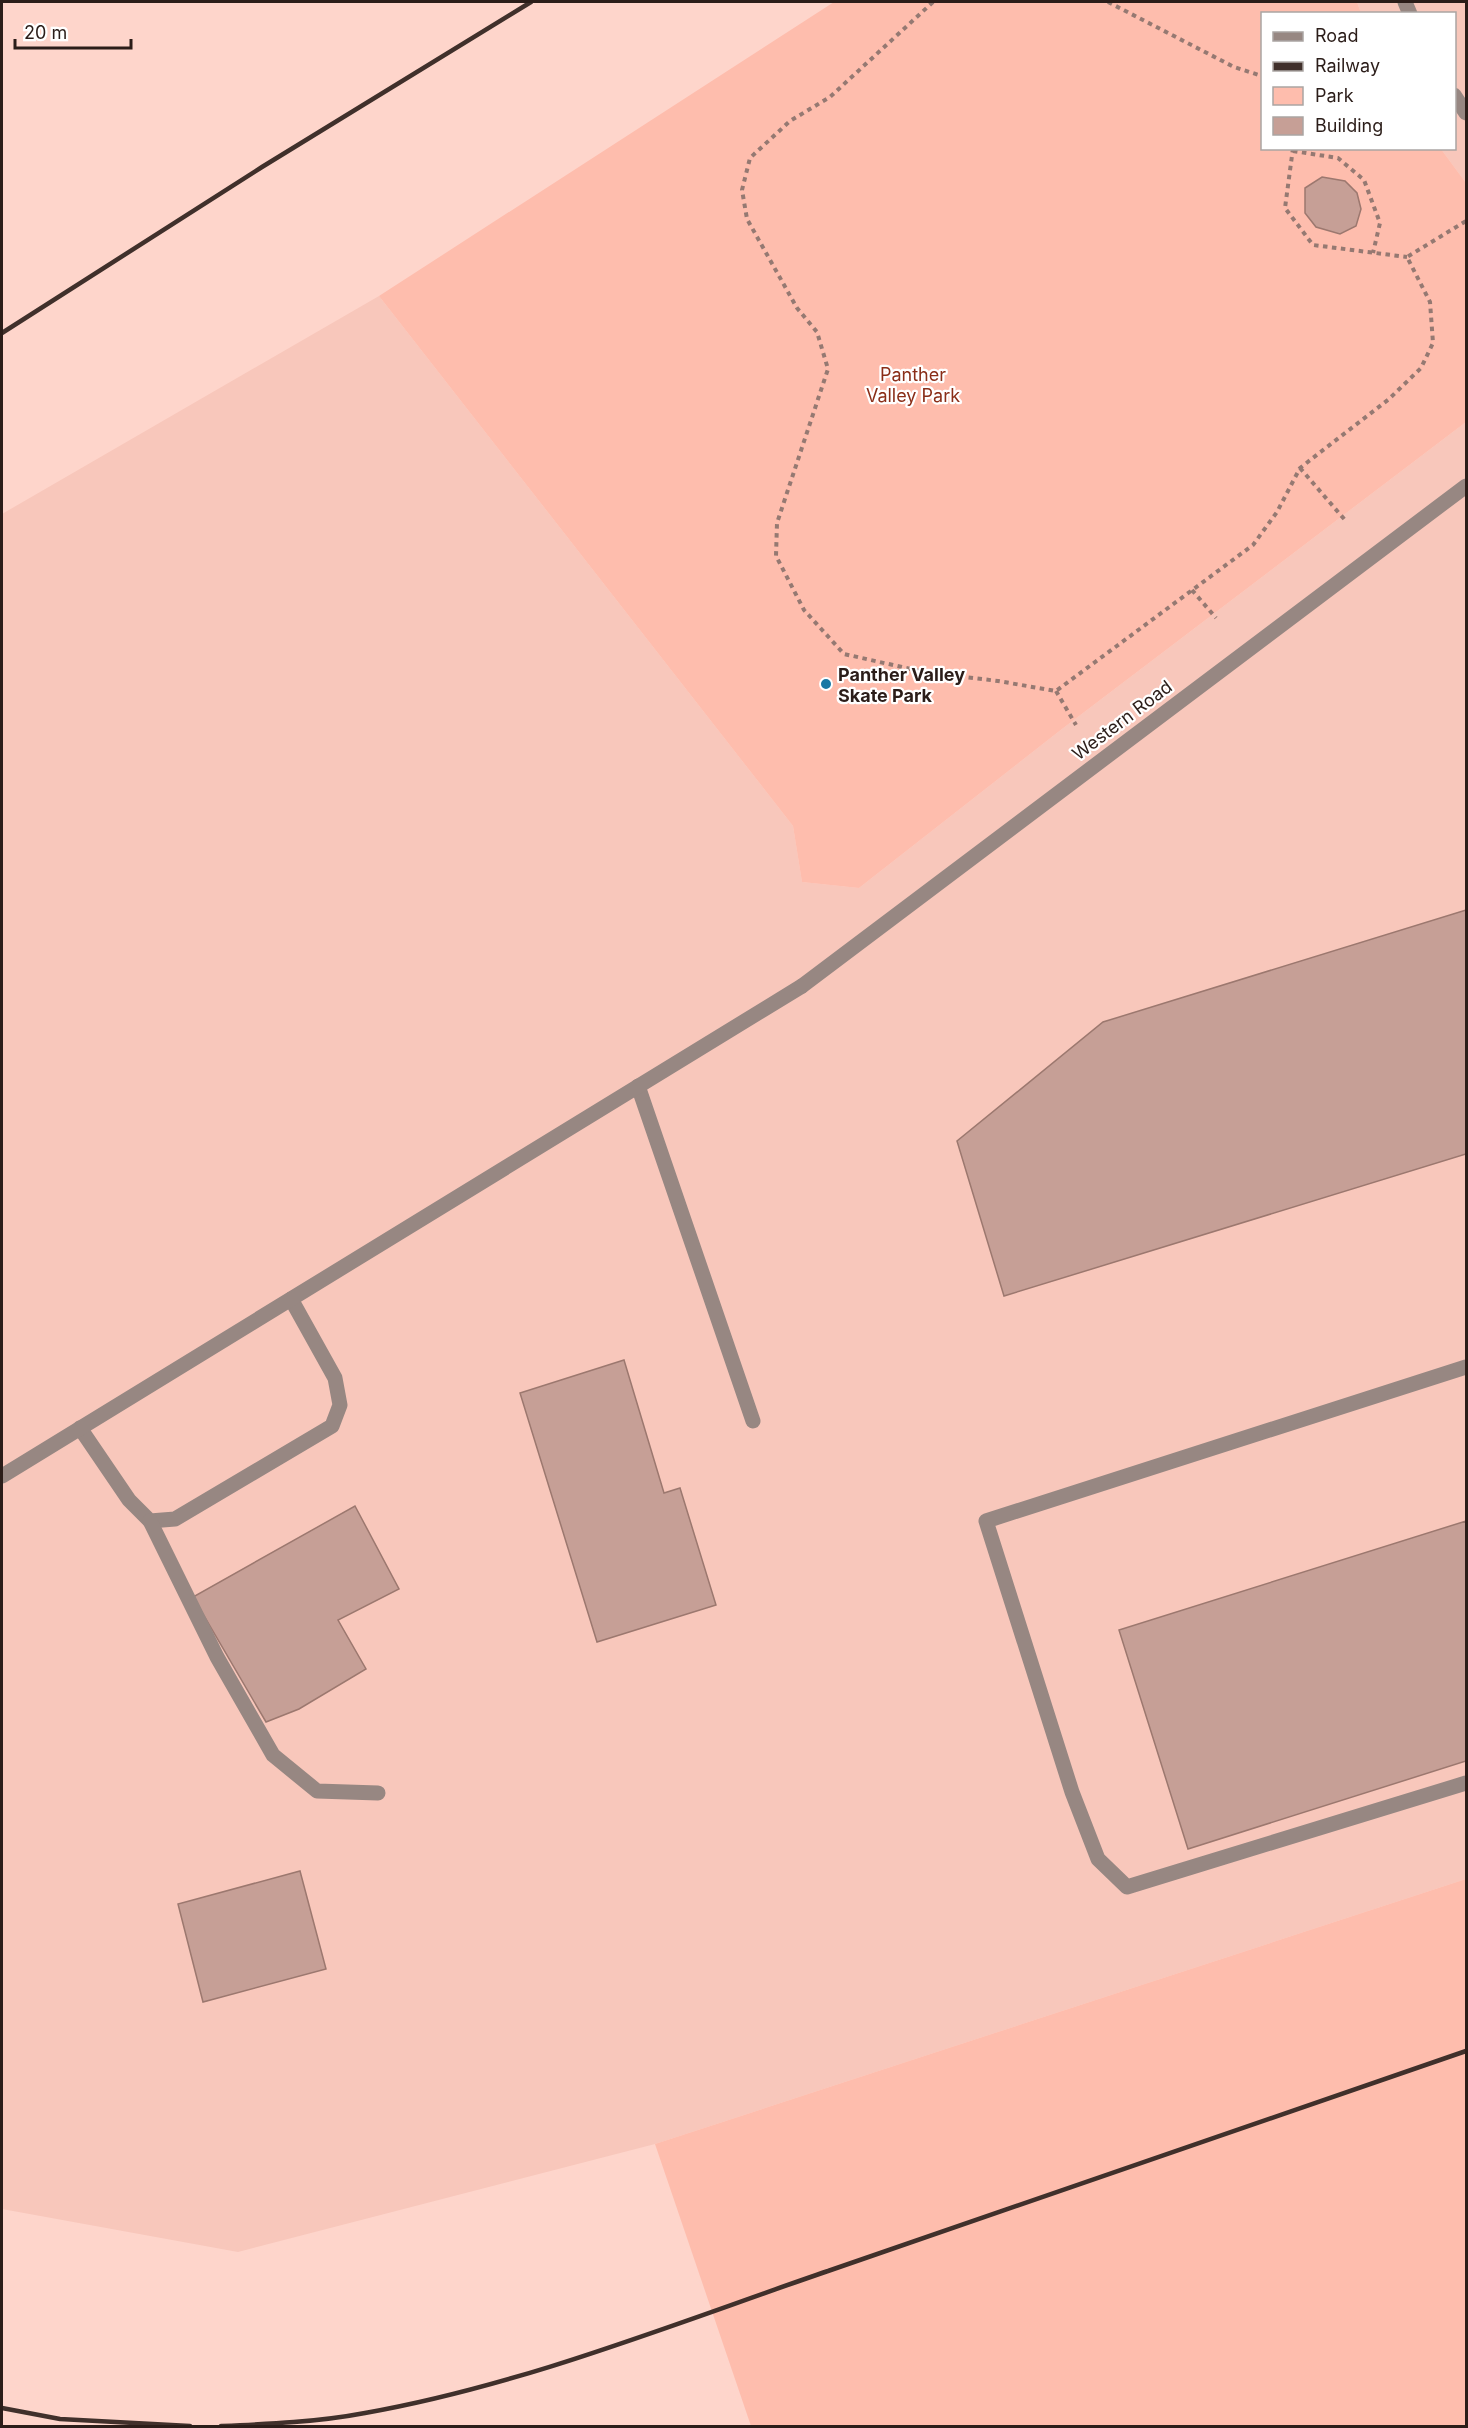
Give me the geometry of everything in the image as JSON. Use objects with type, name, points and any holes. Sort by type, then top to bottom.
[{"type":"street","points":[[1456,96],[1467,113]]},
{"type":"street","name":"Western Road","points":[[2,1476],[802,986],[1467,486]]},
{"type":"street","points":[[638,1086],[753,1421]]},
{"type":"street","points":[[150,1521],[175,1519],[332,1426],[340,1405],[335,1378],[291,1299]]},
{"type":"street","points":[[1467,1367],[986,1521],[1072,1792],[1098,1859],[1127,1887],[1467,1783]]},
{"type":"street","points":[[80,1428],[129,1500],[150,1521],[217,1657],[273,1755],[317,1791],[378,1793]]},
{"type":"path","points":[[933,2],[830,97],[790,121],[750,158],[742,190],[747,219],[797,308],[817,332],[828,369],[777,523],[776,556],[804,610],[844,654],[924,672],[998,681],[1056,692],[1253,545],[1278,512],[1300,468],[1389,399],[1421,368],[1433,343],[1430,302],[1407,257]]},
{"type":"path","points":[[1108,2],[1234,67],[1261,75]]},
{"type":"path","points":[[1373,253],[1380,223],[1364,180],[1338,158],[1293,150],[1285,208],[1313,244],[1373,253],[1407,257],[1467,221]]},
{"type":"path","points":[[1300,468],[1345,520]]},
{"type":"path","points":[[1192,590],[1216,618]]},
{"type":"path","points":[[1056,692],[1076,725]]},
{"type":"shaded area","points":[[1357,2],[1466,2],[1466,183],[1442,150],[1456,150],[1456,12],[1361,12]]},
{"type":"shaded area","points":[[379,296],[793,826],[802,882],[859,888],[1062,729],[1466,422],[1466,1879],[655,2144],[238,2252],[2,2209],[2,514]]},
{"type":"green space","name":"Panther Valley Park","points":[[834,2],[1357,2],[1361,12],[1261,12],[1261,150],[1442,150],[1466,183],[1466,422],[1062,729],[859,888],[802,882],[793,826],[379,296]]},
{"type":"green space","points":[[1466,1879],[1466,2426],[751,2426],[655,2144]]},
{"type":"building","points":[[1322,177],[1345,181],[1357,193],[1361,209],[1356,226],[1340,234],[1316,227],[1305,213],[1305,188]]},
{"type":"building","points":[[1466,910],[1466,1154],[1004,1296],[957,1141],[1103,1022]]},
{"type":"building","points":[[624,1360],[664,1493],[680,1488],[716,1605],[597,1642],[520,1393]]},
{"type":"building","points":[[355,1506],[399,1589],[338,1620],[366,1669],[299,1709],[266,1722],[193,1597]]},
{"type":"building","points":[[1466,1521],[1466,1761],[1188,1849],[1119,1630]]},
{"type":"building","points":[[300,1871],[326,1969],[203,2002],[178,1904]]},
{"type":"railway","points":[[2,333],[262,167],[531,2]]},
{"type":"railway","points":[[221,2426],[311,2421],[365,2413],[424,2401],[541,2369],[599,2351],[1466,2051]]},
{"type":"railway","points":[[2,2408],[60,2419],[190,2426]]},
{"type":"place","name":"Panther Valley Skate Park","points":[[826,684]]}]
